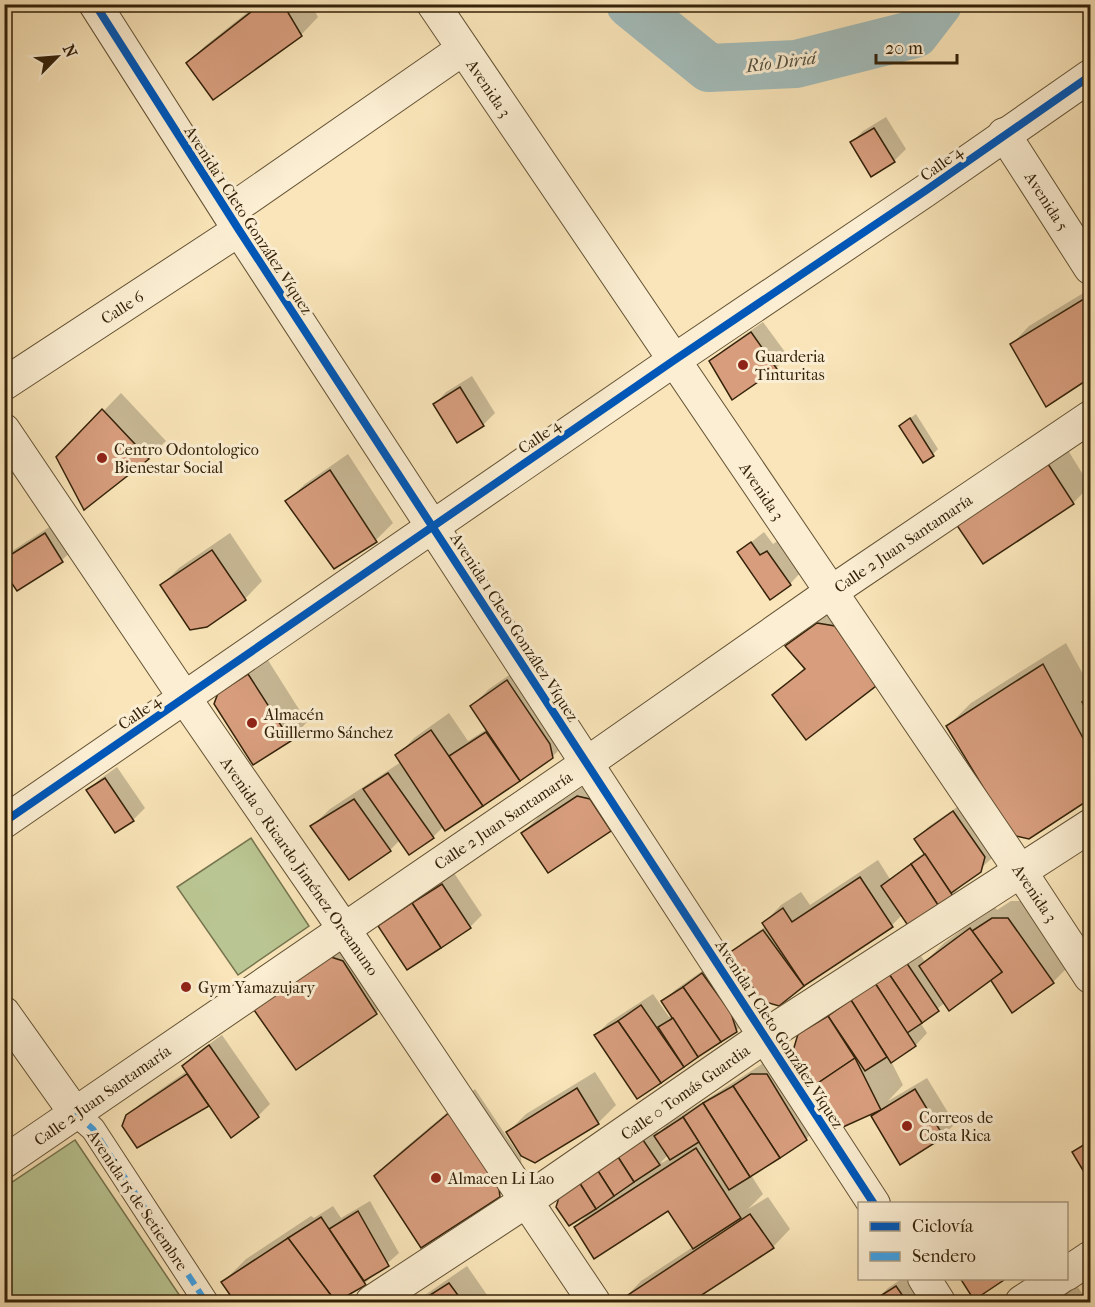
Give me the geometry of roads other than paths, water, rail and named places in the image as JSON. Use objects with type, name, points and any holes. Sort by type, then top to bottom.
[{"type":"street","name":"Avenida 1 Cleto González Víquez","points":[[95,4],[233,221],[873,1202]]},
{"type":"street","name":"Avenida 3","points":[[433,4],[1090,977]]},
{"type":"street","name":"Calle 6","points":[[4,384],[233,221],[463,49]]},
{"type":"street","name":"Calle 4","points":[[4,822],[1090,76]]},
{"type":"street","name":"Avenida 5","points":[[1004,134],[1090,268]]},
{"type":"street","name":"Calle 2 Juan Santamaría","points":[[4,1162],[587,763],[831,592],[1090,417]]},
{"type":"street","name":"Avenida 0 Ricardo Jiménez Oreamuno","points":[[4,430],[344,929],[594,1302]]},
{"type":"street","name":"Calle 0 Tomás Guardia","points":[[372,1302],[526,1201],[765,1036],[1090,826]]},
{"type":"street","name":"Avenida 15 de Setiembre","points":[[4,1013],[75,1113],[93,1129],[206,1302]]},
{"type":"street","points":[[1068,1273],[1090,1258]]},
{"type":"street","points":[[925,1280],[939,1302]]},
{"type":"street","points":[[1022,1302],[1056,1280]]},
{"type":"waterway","name":"Río Diriá","points":[[630,4],[709,68],[796,64],[915,34],[938,4]]},
{"type":"place","name":"Guarderia Tinturitas","points":[[743,365]]},
{"type":"place","name":"Centro Odontologico Bienestar Social","points":[[102,458]]},
{"type":"place","name":"Almacén Guillermo Sánchez","points":[[252,723]]},
{"type":"place","name":"Gym Yamazujary","points":[[186,987]]},
{"type":"place","name":"Correos de Costa Rica","points":[[907,1126]]},
{"type":"place","name":"Almacen Li Lao","points":[[436,1178]]}]
